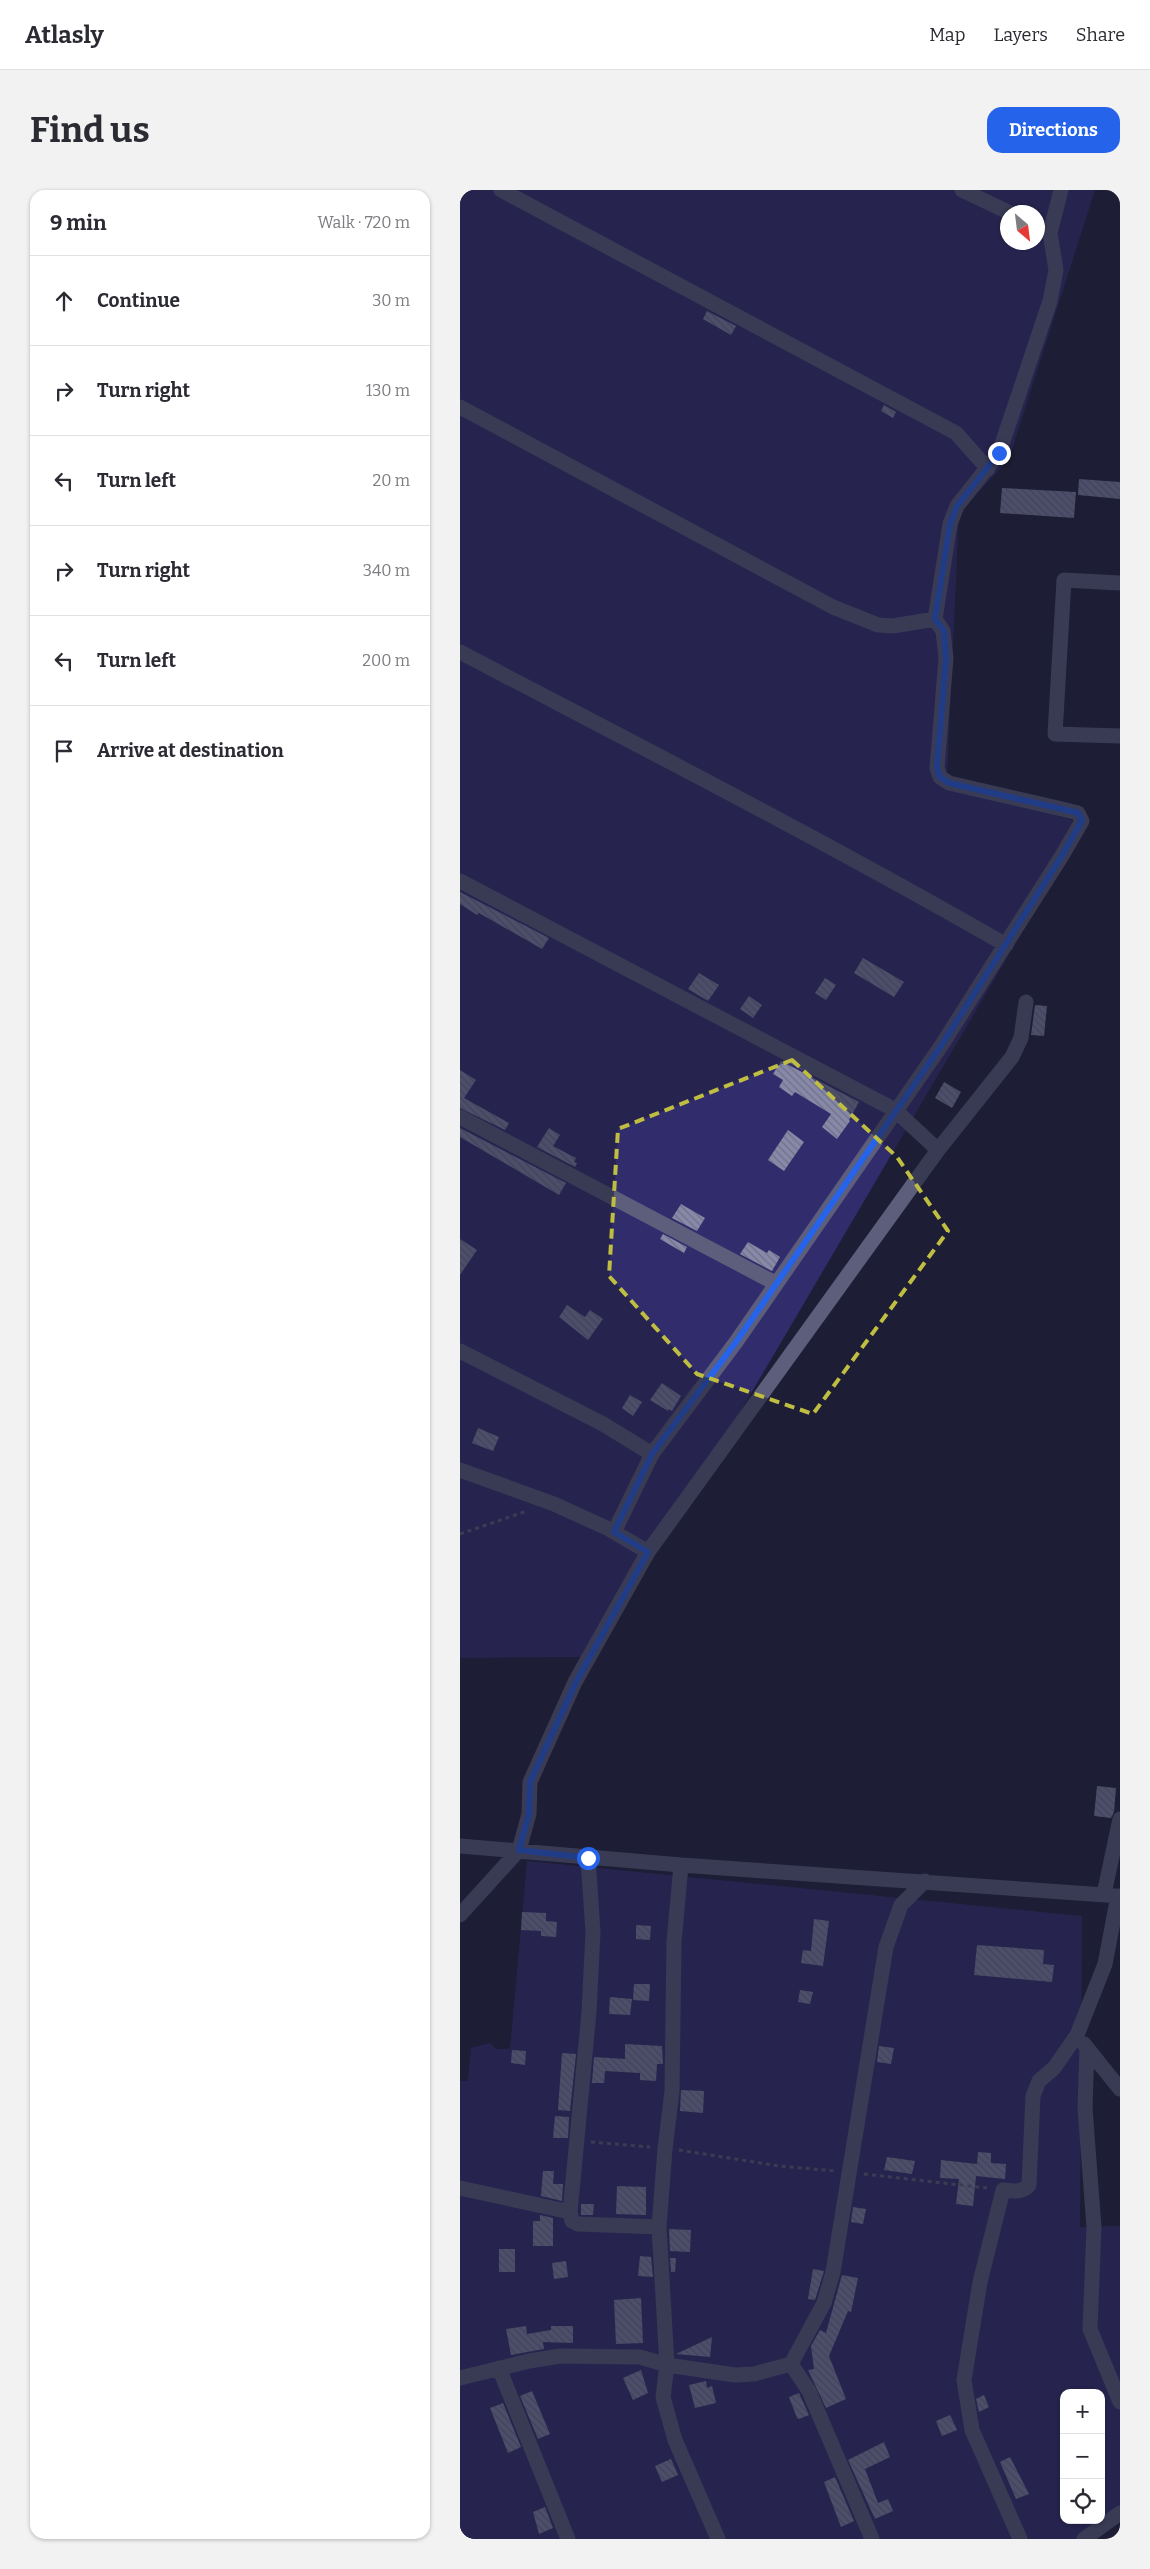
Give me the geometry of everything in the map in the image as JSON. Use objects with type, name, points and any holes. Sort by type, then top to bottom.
[{"type":"street","points":[[501,190],[956,433],[988,468]]},
{"type":"street","points":[[962,190],[1000,208]]},
{"type":"street","points":[[1045,228],[1061,190]]},
{"type":"street","points":[[614,1532],[652,1454],[736,1342],[775,1283],[941,1046],[1006,945],[1082,820],[1078,813],[949,783],[940,777],[937,768],[946,658],[944,631],[935,619],[950,524],[957,506],[999,453],[1050,300],[1056,270],[1045,233]]},
{"type":"street","points":[[460,407],[833,607],[878,625],[893,626],[935,619]]},
{"type":"street","points":[[1120,583],[1064,580],[1054,734],[1120,736]]},
{"type":"street","points":[[460,652],[766,811],[1006,945]]},
{"type":"street","points":[[460,881],[895,1110],[938,1150]]},
{"type":"street","points":[[460,1915],[519,1850],[529,1814],[530,1782],[576,1682],[648,1552],[938,1150],[1012,1057],[1021,1038],[1026,1002]]},
{"type":"street","points":[[460,1117],[775,1283]]},
{"type":"street","points":[[460,1351],[603,1424],[652,1454]]},
{"type":"street","points":[[460,1470],[554,1504],[614,1532],[648,1552]]},
{"type":"street","points":[[1020,2539],[972,2430],[964,2380],[980,2282],[1003,2190],[1018,2191],[1026,2189],[1029,2185],[1033,2096],[1039,2082],[1054,2068],[1077,2035],[1105,1964],[1114,1895],[1120,1818]]},
{"type":"street","points":[[460,1846],[681,1865],[1114,1895]]},
{"type":"street","points":[[588,1858],[593,1941],[589,2012],[570,2212],[572,2221],[578,2224],[659,2227]]},
{"type":"street","points":[[681,1865],[674,1942],[672,2091],[665,2148],[659,2227],[667,2365],[663,2397],[675,2440],[718,2539]]},
{"type":"street","points":[[460,2378],[560,2356],[640,2358],[667,2365],[735,2375],[754,2374],[791,2364],[824,2303],[833,2272],[886,1947],[901,1905],[925,1881]]},
{"type":"street","points":[[1077,2035],[1120,2090]]},
{"type":"street","points":[[1087,2048],[1085,2108],[1094,2227],[1090,2329],[1120,2402]]},
{"type":"street","points":[[460,2188],[570,2212]]},
{"type":"street","points":[[791,2364],[809,2391],[872,2539]]},
{"type":"street","points":[[499,2368],[568,2539]]},
{"type":"street","points":[[1084,2539],[1120,2513]]},
{"type":"path","points":[[460,1534],[554,1504]]},
{"type":"path","points":[[576,2141],[665,2148],[780,2166],[1003,2190]]},
{"type":"highlighted area","points":[[792,1060],[897,1157],[948,1231],[813,1414],[697,1374],[609,1276],[618,1129]]},
{"type":"shaded area","points":[[460,190],[1095,190],[1009,459],[959,513],[947,777],[1085,825],[689,1499],[584,1657],[460,1658]]},
{"type":"shaded area","points":[[527,1861],[1082,1916],[1080,2227],[1120,2226],[1120,2509],[1105,2523],[1105,2389],[1060,2389],[1060,2524],[1104,2524],[1087,2539],[460,2539],[460,2081],[468,2081],[471,2048],[490,2043],[496,2049],[510,2049]]},
{"type":"building","points":[[707,311],[736,326],[731,335],[703,319]]},
{"type":"building","points":[[884,405],[896,412],[893,418],[881,411]]},
{"type":"building","points":[[1079,479],[1120,482],[1120,499],[1078,495]]},
{"type":"building","points":[[1002,488],[1076,492],[1074,518],[1000,513]]},
{"type":"building","points":[[460,892],[549,938],[542,949],[460,904]]},
{"type":"building","points":[[863,958],[904,982],[894,997],[854,973]]},
{"type":"building","points":[[699,973],[719,985],[708,1001],[688,989]]},
{"type":"building","points":[[825,978],[836,985],[826,1000],[815,993]]},
{"type":"building","points":[[749,996],[762,1005],[753,1018],[740,1009]]},
{"type":"building","points":[[1035,1005],[1047,1006],[1044,1036],[1031,1035]]},
{"type":"building","points":[[781,1061],[859,1102],[850,1121],[837,1139],[822,1127],[831,1114],[795,1092],[792,1096],[779,1087],[783,1080],[773,1074]]},
{"type":"building","points":[[460,1070],[476,1080],[464,1098],[509,1123],[505,1130],[460,1108]]},
{"type":"building","points":[[944,1082],[961,1092],[952,1108],[935,1098]]},
{"type":"building","points":[[460,1128],[566,1183],[559,1195],[460,1137]]},
{"type":"building","points":[[549,1128],[560,1135],[553,1146],[576,1158],[574,1162],[577,1163],[575,1167],[537,1147]]},
{"type":"building","points":[[788,1130],[804,1142],[784,1171],[768,1160]]},
{"type":"building","points":[[681,1204],[705,1218],[697,1231],[672,1218]]},
{"type":"building","points":[[663,1234],[687,1247],[684,1253],[660,1239]]},
{"type":"building","points":[[460,1239],[477,1250],[460,1275]]},
{"type":"building","points":[[748,1242],[767,1253],[769,1250],[780,1257],[772,1271],[740,1254]]},
{"type":"building","points":[[567,1305],[585,1317],[590,1310],[603,1319],[588,1340],[559,1317]]},
{"type":"building","points":[[662,1383],[681,1396],[672,1411],[669,1409],[668,1411],[650,1400]]},
{"type":"building","points":[[630,1395],[642,1402],[633,1416],[622,1408]]},
{"type":"building","points":[[478,1428],[499,1437],[493,1451],[472,1443]]},
{"type":"building","points":[[1097,1786],[1116,1788],[1114,1812],[1111,1818],[1094,1816]]},
{"type":"building","points":[[522,1912],[546,1913],[546,1921],[557,1922],[556,1937],[541,1936],[541,1931],[521,1930]]},
{"type":"building","points":[[814,1919],[829,1921],[823,1966],[801,1963],[803,1950],[811,1951]]},
{"type":"building","points":[[636,1925],[651,1926],[650,1940],[636,1939]]},
{"type":"building","points":[[977,1945],[1044,1950],[1043,1964],[1054,1965],[1052,1982],[974,1975]]},
{"type":"building","points":[[634,1984],[650,1984],[649,2001],[633,2000]]},
{"type":"building","points":[[800,1990],[813,1992],[810,2004],[798,2002]]},
{"type":"building","points":[[610,1997],[632,1999],[630,2015],[609,2014]]},
{"type":"building","points":[[625,2044],[662,2046],[663,2064],[657,2064],[656,2081],[640,2080],[640,2073],[605,2071],[604,2083],[592,2083],[594,2057],[625,2059]]},
{"type":"building","points":[[879,2046],[894,2048],[891,2064],[877,2062]]},
{"type":"building","points":[[512,2050],[526,2051],[525,2065],[511,2063]]},
{"type":"building","points":[[562,2053],[576,2054],[570,2111],[558,2110]]},
{"type":"building","points":[[681,2090],[704,2091],[703,2113],[680,2111]]},
{"type":"building","points":[[555,2116],[569,2117],[568,2138],[553,2138]]},
{"type":"building","points":[[978,2152],[991,2153],[991,2163],[1006,2164],[1005,2179],[976,2176],[973,2206],[956,2204],[959,2179],[940,2178],[941,2160],[977,2164]]},
{"type":"building","points":[[887,2157],[915,2161],[912,2174],[884,2170]]},
{"type":"building","points":[[543,2171],[554,2171],[553,2184],[563,2184],[562,2201],[541,2196]]},
{"type":"building","points":[[617,2186],[646,2187],[646,2215],[616,2214]]},
{"type":"building","points":[[581,2204],[594,2204],[593,2215],[581,2215]]},
{"type":"building","points":[[853,2207],[866,2209],[863,2224],[851,2222]]},
{"type":"building","points":[[540,2215],[553,2218],[553,2246],[533,2246],[533,2221],[540,2221]]},
{"type":"building","points":[[669,2229],[691,2230],[690,2252],[670,2251]]},
{"type":"building","points":[[499,2249],[515,2249],[515,2272],[499,2272]]},
{"type":"building","points":[[640,2256],[651,2257],[653,2277],[638,2276]]},
{"type":"building","points":[[670,2258],[676,2258],[675,2272],[671,2272]]},
{"type":"building","points":[[566,2261],[568,2277],[554,2279],[552,2263]]},
{"type":"building","points":[[813,2269],[824,2271],[815,2300],[808,2299]]},
{"type":"building","points":[[842,2275],[858,2278],[851,2312],[848,2311],[829,2356],[846,2399],[826,2408],[808,2370],[814,2369],[811,2346],[820,2330],[826,2333]]},
{"type":"building","points":[[641,2298],[643,2343],[616,2344],[614,2300]]},
{"type":"building","points":[[526,2326],[527,2334],[551,2330],[551,2326],[573,2326],[573,2343],[543,2342],[544,2349],[511,2355],[506,2329]]},
{"type":"building","points":[[712,2337],[710,2357],[676,2354]]},
{"type":"building","points":[[641,2370],[648,2393],[633,2400],[623,2378]]},
{"type":"building","points":[[706,2381],[707,2388],[712,2386],[716,2403],[695,2408],[689,2385]]},
{"type":"building","points":[[532,2391],[550,2434],[538,2439],[520,2396]]},
{"type":"building","points":[[799,2393],[809,2415],[799,2419],[789,2397]]},
{"type":"building","points":[[984,2395],[989,2407],[979,2412],[976,2399]]},
{"type":"building","points":[[503,2403],[521,2447],[508,2453],[490,2408]]},
{"type":"building","points":[[950,2415],[957,2430],[942,2436],[936,2421]]},
{"type":"building","points":[[884,2442],[890,2457],[865,2469],[878,2503],[888,2499],[893,2511],[875,2519],[848,2460]]},
{"type":"building","points":[[1010,2457],[1029,2494],[1016,2499],[1000,2462]]},
{"type":"building","points":[[671,2459],[678,2475],[662,2482],[655,2466]]},
{"type":"building","points":[[835,2477],[854,2521],[841,2527],[824,2482]]},
{"type":"building","points":[[545,2507],[553,2528],[539,2534],[533,2512]]},
{"type":"railway","points":[[1117,2539],[1120,2535]]},
{"type":"route","points":[[588,1858],[519,1850],[529,1814],[530,1782],[576,1682],[648,1552],[614,1532],[652,1454],[736,1342],[775,1283],[941,1046],[1063,854],[1082,820],[1078,813],[949,783],[940,777],[937,768],[946,658],[944,631],[935,619],[950,524],[957,506],[974,487],[999,453]]}]
